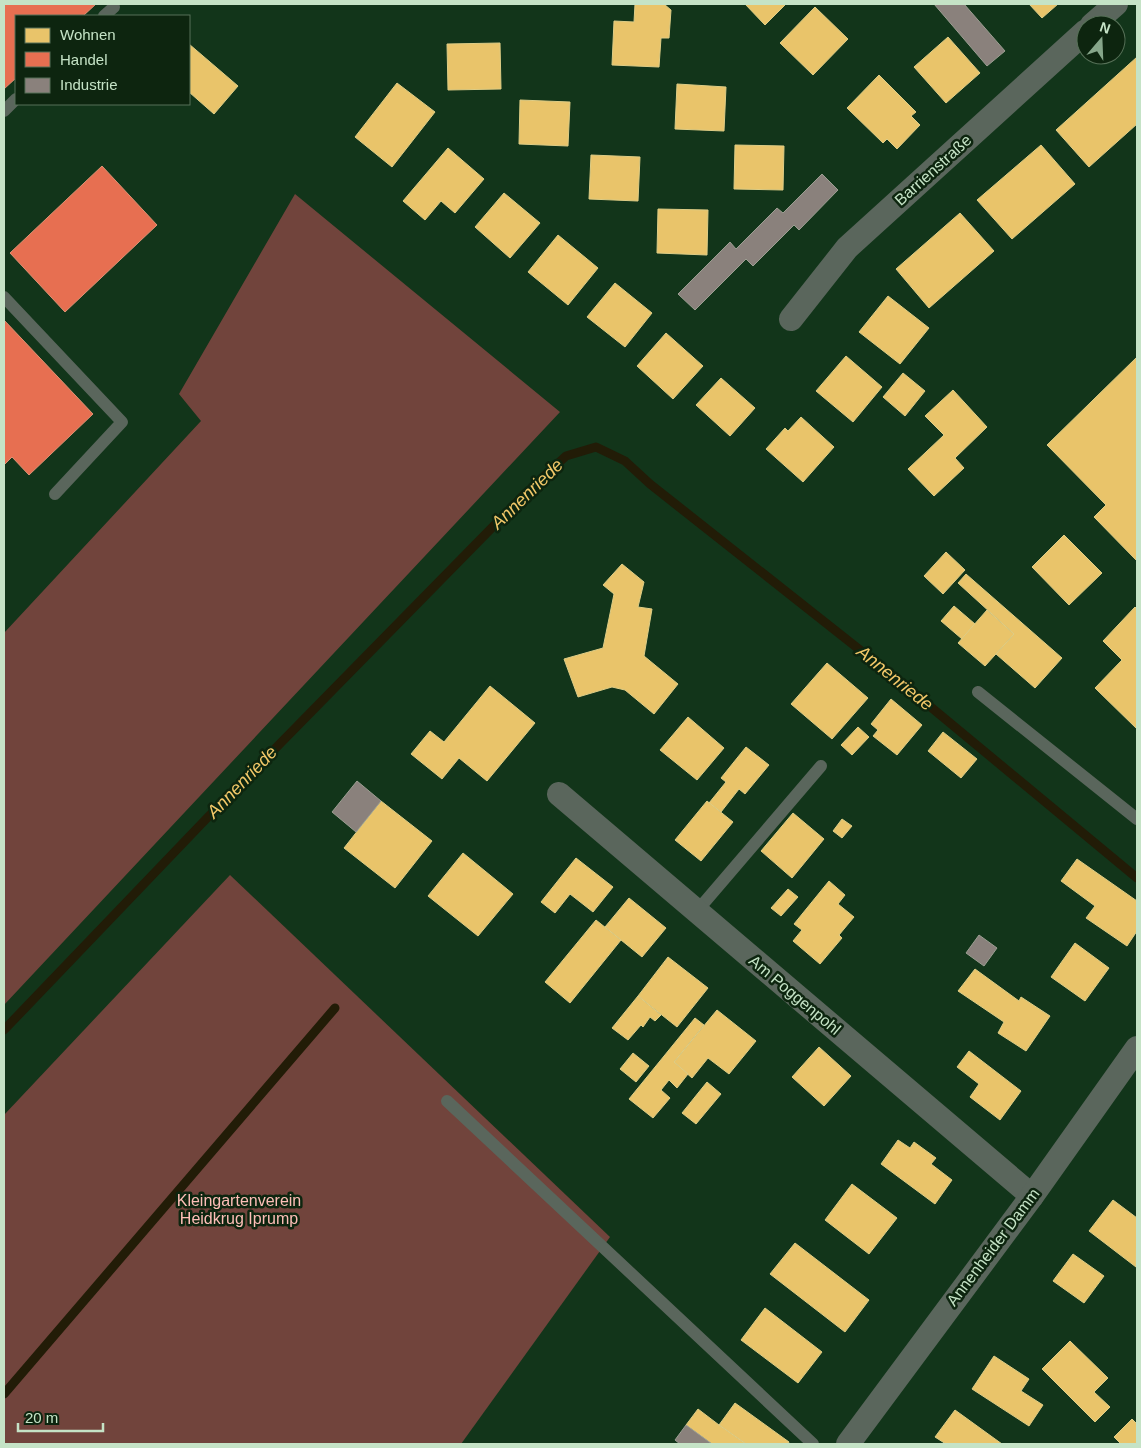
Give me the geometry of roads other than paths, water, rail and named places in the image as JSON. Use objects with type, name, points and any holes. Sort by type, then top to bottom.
[{"type":"street","points":[[1103,15],[1116,4]]},
{"type":"street","name":"Barrienstraße","points":[[791,319],[847,248],[1076,40]]},
{"type":"street","name":"Am Poggenpohl","points":[[559,794],[1032,1196]]},
{"type":"street","name":"Annenheider Damm","points":[[848,1444],[1032,1196],[1137,1048]]},
{"type":"lane","points":[[4,111],[15,100]]},
{"type":"lane","points":[[4,296],[122,422],[55,494]]},
{"type":"lane","points":[[978,692],[1137,819]]},
{"type":"lane","points":[[697,911],[821,766]]},
{"type":"lane","points":[[447,1101],[813,1444]]},
{"type":"waterway","name":"Annenriede","points":[[4,1030],[208,817],[525,494],[566,456],[596,447],[625,461],[650,484],[903,684],[1137,878]]},
{"type":"waterway","points":[[4,1394],[335,1008]]},
{"type":"park label","name":"Kleingartenverein Heidkrug Iprump","points":[[239,1209]]}]
